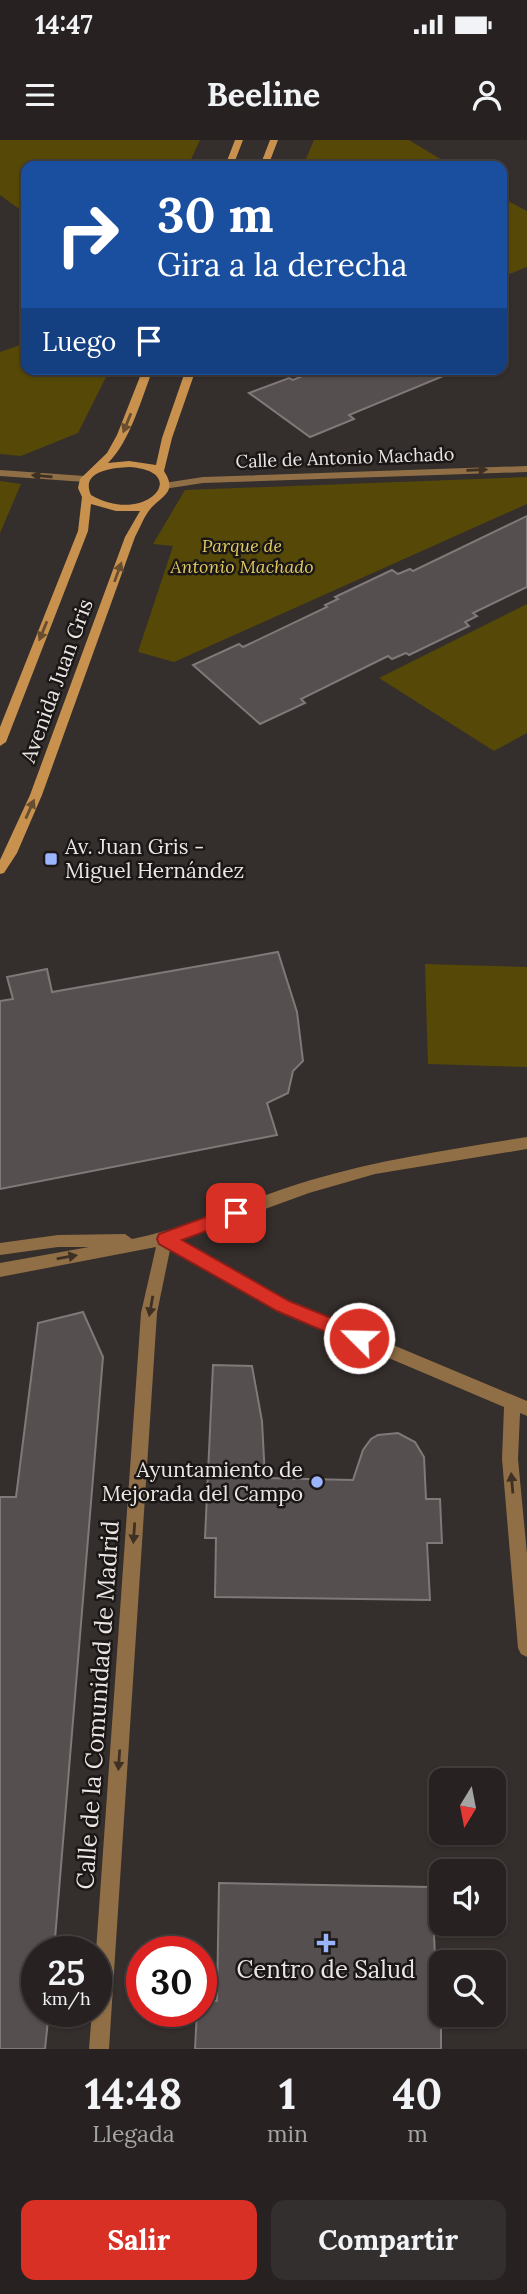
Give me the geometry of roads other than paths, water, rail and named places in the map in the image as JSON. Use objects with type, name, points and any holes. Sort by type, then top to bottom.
[{"type":"street","points":[[231,161],[239,140]]},
{"type":"street","points":[[266,161],[274,140]]},
{"type":"street","points":[[0,473],[85,479],[111,455],[122,435],[146,375]]},
{"type":"street","points":[[159,472],[167,438],[189,375]]},
{"type":"street","points":[[94,470],[123,462],[138,464],[159,472],[164,486]]},
{"type":"street","name":"Calle de Antonio Machado","points":[[164,486],[203,480],[527,469]]},
{"type":"street","name":"Avenida Juan Gris","points":[[0,742],[83,531],[87,497],[83,488],[85,479]]},
{"type":"street","name":"Avenida Juan Gris","points":[[0,870],[11,853],[36,794],[130,537],[148,505],[159,498],[164,486]]},
{"type":"street","points":[[87,497],[96,504],[111,509],[148,505]]},
{"type":"street","points":[[0,1270],[165,1239],[338,1177],[375,1168],[527,1143]]},
{"type":"street","points":[[0,1249],[58,1241],[165,1239],[283,1306],[519,1406],[510,1459],[527,1648]]},
{"type":"street","name":"Calle de la Comunidad de Madrid","points":[[99,2049],[149,1313],[165,1239]]},
{"type":"place","name":"Av. Juan Gris - Miguel Hernández","points":[[51,859]]},
{"type":"place","name":"Ayuntamiento de Mejorada del Campo","points":[[317,1482]]},
{"type":"place","name":"Centro de Salud","points":[[326,1943]]},
{"type":"park label","name":"Parque de Antonio Machado","points":[[242,556]]}]
